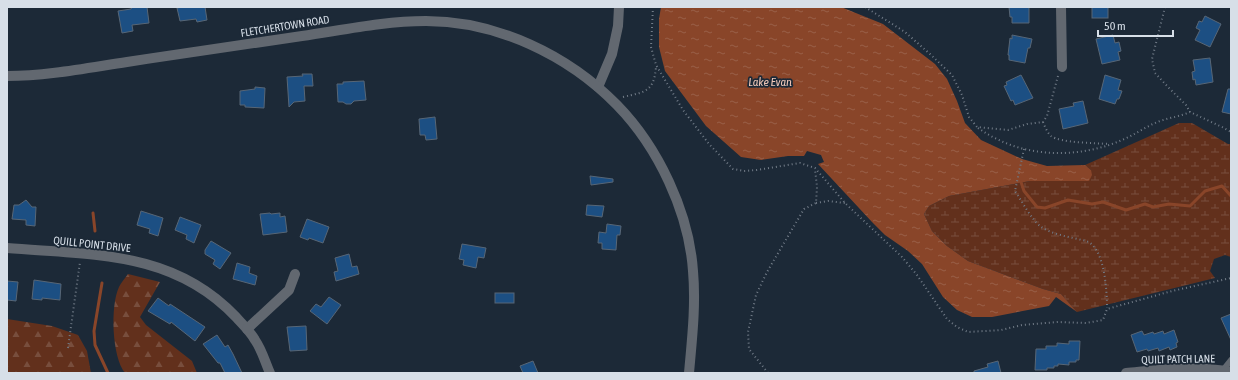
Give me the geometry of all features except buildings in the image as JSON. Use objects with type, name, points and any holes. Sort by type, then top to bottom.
[{"type":"street","points":[[598,87],[608,66],[614,48],[618,26],[619,7]]},
{"type":"street","points":[[1061,7],[1062,67]]},
{"type":"street","name":"FLETCHERTOWN ROAD","points":[[7,76],[66,71],[349,28],[400,22],[429,21],[476,27],[514,37],[537,47],[562,60],[612,99],[649,145],[665,173],[680,208],[686,229],[693,270],[695,297],[689,373]]},
{"type":"street","name":"QUILL POINT DRIVE","points":[[7,248],[81,254],[142,262],[190,280],[230,310],[248,330],[256,340],[270,373]]},
{"type":"street","points":[[248,330],[289,290],[295,274]]},
{"type":"street","name":"QUILT PATCH LANE","points":[[1126,373],[1178,369],[1227,371]]},
{"type":"lane","points":[[1227,371],[1231,360]]},
{"type":"path","points":[[653,7],[651,47],[656,65],[683,110],[710,144],[733,169],[744,171],[757,170],[800,163],[815,168],[845,202],[902,256],[947,318],[957,327],[968,332],[1001,330],[1022,325],[1058,322],[1086,323],[1103,320],[1107,309],[1107,284],[1103,267],[1095,249],[1089,242],[1045,229],[1038,225],[1015,190],[1024,149]]},
{"type":"path","points":[[865,7],[905,32],[952,75],[962,95],[969,117],[977,128],[998,140],[1024,149],[1070,153],[1085,151],[1123,140],[1155,123],[1190,112]]},
{"type":"path","points":[[1165,7],[1152,59],[1155,73],[1186,105],[1190,112],[1231,132]]},
{"type":"path","points":[[612,99],[640,93],[650,88],[655,79],[656,65]]},
{"type":"path","points":[[977,128],[1008,130],[1027,124],[1043,122],[1047,116],[1056,82],[1062,67]]},
{"type":"path","points":[[1043,122],[1046,129],[1052,136],[1060,140],[1112,144]]},
{"type":"path","points":[[815,168],[817,187],[816,203]]},
{"type":"path","points":[[768,373],[749,349],[748,332],[756,295],[767,272],[804,209],[816,203],[828,201],[845,202]]},
{"type":"path","points":[[68,348],[81,254]]},
{"type":"path","points":[[1107,309],[1172,291],[1231,278]]},
{"type":"green space","points":[[1179,123],[1192,123],[1228,144],[1231,144],[1231,257],[1225,255],[1214,259],[1210,271],[1215,278],[1077,312],[1061,294],[1043,289],[968,261],[947,246],[932,231],[924,214],[929,206],[949,196],[1030,181],[1088,181],[1091,170],[1085,165]]},
{"type":"green space","points":[[128,274],[160,282],[140,317],[146,325],[192,361],[197,373],[125,373],[117,355],[115,344],[114,306],[120,285]]},
{"type":"green space","points":[[7,319],[52,326],[78,335],[87,351],[91,373],[7,373]]},
{"type":"water","name":"Lake Evan","points":[[661,7],[841,7],[883,24],[935,64],[947,79],[965,123],[981,140],[1022,159],[1047,166],[1085,165],[1091,170],[1092,175],[1089,181],[1030,181],[949,196],[929,206],[924,214],[932,231],[947,246],[968,261],[1043,289],[1061,294],[1077,312],[1056,297],[1049,306],[992,317],[972,317],[957,310],[943,297],[922,264],[908,251],[885,235],[872,222],[818,164],[824,162],[821,155],[807,151],[804,156],[788,156],[761,160],[741,157],[706,126],[665,71],[659,47],[659,19]]},
{"type":"waterway","points":[[1021,182],[1024,191],[1037,207],[1045,208],[1068,200],[1092,204],[1103,202],[1126,210],[1145,204],[1153,207],[1169,204],[1190,206],[1205,191],[1222,186],[1231,196]]},
{"type":"waterway","points":[[93,213],[95,231]]},
{"type":"waterway","points":[[102,283],[94,331],[95,345],[108,373]]}]
